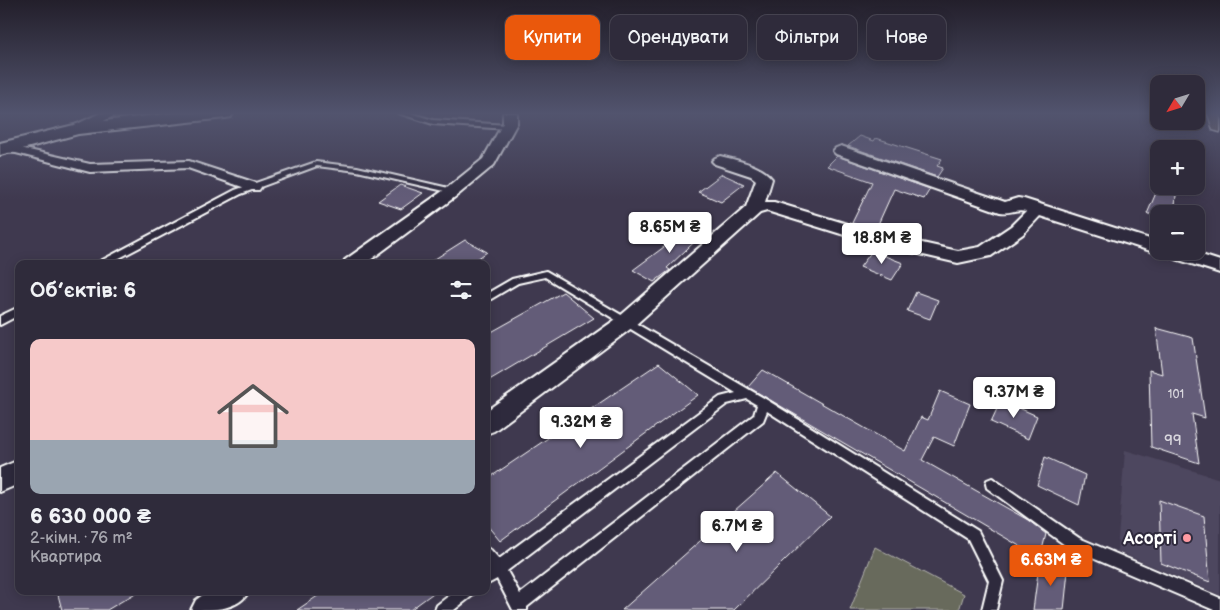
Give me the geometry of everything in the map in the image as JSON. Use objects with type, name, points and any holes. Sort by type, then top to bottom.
[{"type":"street","points":[[0,149],[29,141]]},
{"type":"street","points":[[358,260],[453,191],[489,162],[499,141]]},
{"type":"street","points":[[0,149],[16,150],[90,168],[189,164],[255,186]]},
{"type":"street","points":[[841,151],[1006,208],[1018,203],[1150,245]]},
{"type":"street","points":[[720,162],[757,173],[764,179],[754,209]]},
{"type":"street","points":[[490,421],[626,322],[754,209],[768,206],[874,238],[958,257],[985,252],[1017,230],[1037,209]]},
{"type":"street","points":[[1198,260],[1220,267]]},
{"type":"street","points":[[0,481],[15,472]]},
{"type":"street","points":[[206,610],[229,595]]},
{"type":"lane","points":[[108,260],[230,197],[316,164],[357,169],[453,191]]},
{"type":"lane","points":[[490,297],[515,281],[546,274],[763,402],[973,535],[996,580],[989,610]]},
{"type":"lane","points":[[0,321],[15,312]]},
{"type":"lane","points":[[490,575],[724,400],[748,394]]},
{"type":"lane","points":[[490,559],[499,569],[519,607],[759,418],[763,402]]},
{"type":"lane","points":[[992,484],[1074,543],[1220,605]]},
{"type":"lane","points":[[442,610],[462,595]]},
{"type":"shaded area","points":[[1125,450],[1220,479],[1220,595],[1117,551]]},
{"type":"green space","points":[[875,547],[964,594],[959,610],[850,610]]},
{"type":"building","points":[[853,141],[887,141],[942,159],[937,166],[943,168],[937,177],[848,146]]},
{"type":"building","points":[[837,156],[930,189],[924,199],[894,189],[875,231],[852,223],[872,182],[827,166]]},
{"type":"building","points":[[722,174],[744,184],[721,202],[698,192]]},
{"type":"building","points":[[400,185],[423,193],[401,209],[378,201]]},
{"type":"building","points":[[1155,195],[1176,195],[1175,205],[1151,205]]},
{"type":"building","points":[[699,221],[707,230],[667,268],[670,270],[654,282],[633,270]]},
{"type":"building","points":[[465,240],[487,252],[476,260],[433,260]]},
{"type":"building","points":[[872,251],[903,263],[892,280],[860,267]]},
{"type":"building","points":[[563,292],[594,318],[490,380],[490,333]]},
{"type":"building","points":[[916,292],[938,300],[930,319],[907,311]]},
{"type":"building","points":[[1156,328],[1193,338],[1205,418],[1192,414],[1199,463],[1151,447],[1149,370],[1162,374]]},
{"type":"building","points":[[659,363],[698,395],[500,541],[490,529],[490,477]]},
{"type":"building","points":[[763,370],[905,451],[921,417],[928,420],[940,391],[970,404],[954,446],[934,437],[922,460],[1028,520],[1046,534],[1040,558],[748,387]]},
{"type":"building","points":[[1001,400],[1037,416],[1028,439],[991,422]]},
{"type":"building","points":[[1045,457],[1085,475],[1079,505],[1037,485]]},
{"type":"building","points":[[777,473],[830,516],[734,610],[622,610]]},
{"type":"building","points":[[1159,500],[1204,516],[1210,582],[1161,563]]},
{"type":"building","points":[[1040,558],[1068,571],[1064,610],[1033,610]]},
{"type":"building","points":[[58,595],[132,595],[107,610],[62,610]]},
{"type":"building","points":[[319,595],[431,595],[410,610],[297,610]]},
{"type":"place","name":"Асорті","points":[[1187,538]]}]
